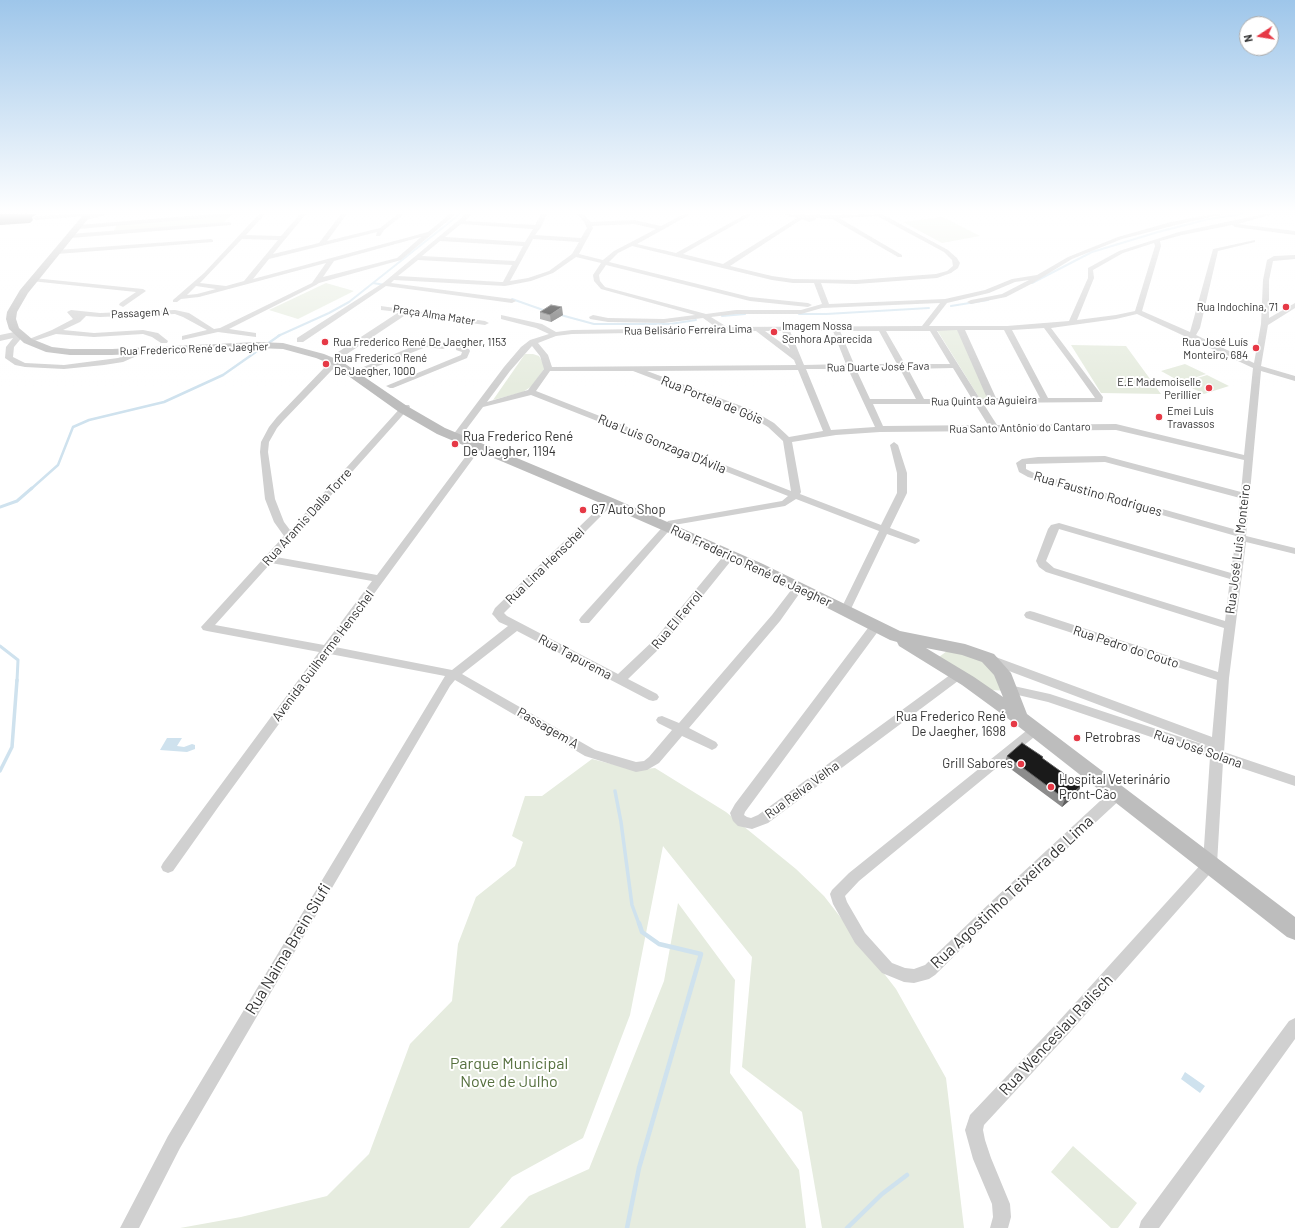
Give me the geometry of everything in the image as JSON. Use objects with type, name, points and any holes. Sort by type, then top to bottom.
[{"type":"main road","points":[[21,336],[12,326],[12,312],[17,301],[41,271]]},
{"type":"main road","name":"Rua Frederico René de Jaegher","points":[[21,336],[50,350],[82,352],[144,350],[185,338],[278,341],[300,340],[339,359],[381,383],[406,409]]},
{"type":"main road","name":"Rua Frederico René de Jaegher","points":[[82,352],[164,345],[255,340],[278,341],[312,353],[339,359],[365,368],[406,409],[428,424],[730,555],[799,587],[875,627],[896,636],[956,674],[1020,718],[1295,930]]},
{"type":"main road","name":"Rua Frederico René de Jaegher","points":[[896,636],[965,650],[988,658],[999,668],[1020,718]]},
{"type":"main road","points":[[965,650],[942,654],[940,662],[956,674],[1009,689]]},
{"type":"street","points":[[208,271],[178,299],[197,296],[287,271]]},
{"type":"street","points":[[246,282],[255,271]]},
{"type":"street","points":[[318,281],[324,271]]},
{"type":"street","points":[[222,330],[318,281],[353,271]]},
{"type":"street","points":[[300,340],[385,284],[401,271]]},
{"type":"street","points":[[505,284],[512,271]]},
{"type":"street","points":[[393,278],[505,284],[521,282],[541,276],[550,271]]},
{"type":"street","points":[[600,271],[596,278],[598,284],[603,288],[703,315],[726,330]]},
{"type":"street","points":[[641,271],[750,299],[823,306],[943,303],[997,298],[1008,295],[1048,271]]},
{"type":"street","points":[[746,271],[772,278],[817,282],[872,281],[926,277],[944,274],[949,271]]},
{"type":"street","points":[[1072,323],[1090,278],[1090,271]]},
{"type":"street","points":[[1151,271],[1138,312],[1256,367],[1292,378],[1295,370]]},
{"type":"street","points":[[1192,336],[1196,328],[1210,271]]},
{"type":"street","name":"Rua José Luis Monteiro","points":[[1210,864],[1216,750],[1222,678],[1241,536],[1256,367],[1265,324],[1265,293],[1268,271]]},
{"type":"street","points":[[994,428],[955,366],[928,328],[943,303],[987,292],[1014,280],[1039,277]]},
{"type":"street","points":[[34,280],[142,291],[123,305]]},
{"type":"street","points":[[817,282],[823,306]]},
{"type":"street","points":[[196,284],[226,288]]},
{"type":"street","points":[[385,284],[512,301]]},
{"type":"street","points":[[1265,324],[1295,305]]},
{"type":"street","points":[[593,317],[608,320],[664,321],[703,315],[741,312],[801,312],[823,306]]},
{"type":"street","name":"Praça Alma Mater","points":[[384,308],[485,323]]},
{"type":"street","points":[[289,536],[279,522],[270,499],[264,452],[266,442],[273,427],[339,359],[406,311]]},
{"type":"street","name":"Passagem A","points":[[55,332],[87,314],[111,315],[176,312],[186,315],[213,331]]},
{"type":"street","name":"Rua Belisário Ferreira Lima","points":[[533,342],[555,334],[572,332],[757,329],[1007,328],[1046,326],[1116,318],[1138,312]]},
{"type":"street","points":[[504,317],[539,326],[555,334]]},
{"type":"street","name":"Rua Quinta da Aguieira","points":[[868,402],[1099,400],[1099,397],[1046,326]]},
{"type":"street","points":[[881,328],[922,402]]},
{"type":"street","points":[[960,328],[993,402]]},
{"type":"street","points":[[1007,328],[1045,400]]},
{"type":"street","points":[[757,329],[798,360]]},
{"type":"street","points":[[785,329],[828,433]]},
{"type":"street","points":[[836,329],[880,429]]},
{"type":"street","name":"Rua Frederico René de Jaegher","points":[[185,338],[222,330],[255,340]]},
{"type":"street","points":[[0,337],[55,332],[94,335],[143,332],[154,335],[164,345]]},
{"type":"street","points":[[9,358],[10,347],[14,341],[21,336]]},
{"type":"street","points":[[409,342],[443,347]]},
{"type":"street","points":[[456,437],[482,404],[507,368],[524,349],[533,342],[544,355],[548,363],[548,369],[531,392],[494,403],[482,404]]},
{"type":"street","points":[[365,368],[426,344]]},
{"type":"street","points":[[381,383],[464,356],[466,351],[459,348]]},
{"type":"street","points":[[0,360],[9,358],[25,365],[72,367],[111,362],[144,350]]},
{"type":"street","name":"Rua Duarte José Fava","points":[[548,369],[760,367],[852,368],[955,366]]},
{"type":"street","name":"Rua Portela de Góis","points":[[633,368],[756,415],[772,424],[787,440]]},
{"type":"street","name":"Rua Luis Gonzaga D'Ávila","points":[[531,392],[884,531],[915,541]]},
{"type":"street","name":"Rua Aramis Dalla Torre","points":[[207,627],[406,409]]},
{"type":"street","name":"Rua Santo Antônio do Cantaro","points":[[787,440],[828,433],[880,429],[1120,428],[1248,459]]},
{"type":"street","points":[[585,620],[674,521],[785,503],[794,496],[796,488],[787,440]]},
{"type":"street","points":[[845,611],[903,489],[902,473],[894,445]]},
{"type":"street","name":"Avenida Guilherme Henschel","points":[[168,867],[214,802],[472,454],[481,448]]},
{"type":"street","name":"Rua Faustino Rodrigues","points":[[1241,536],[1031,476],[1022,470],[1021,463],[1038,460],[1105,459],[1245,496]]},
{"type":"street","name":"Rua Lina Henschel","points":[[498,614],[499,610],[610,502]]},
{"type":"street","points":[[1229,626],[1050,570],[1041,561],[1053,529],[1056,526],[1059,526],[1235,577]]},
{"type":"street","points":[[1241,536],[1295,551]]},
{"type":"street","name":"Rua El Ferrol","points":[[619,680],[655,646],[730,555]]},
{"type":"street","points":[[268,559],[380,578]]},
{"type":"street","points":[[681,730],[776,618],[799,587]]},
{"type":"street","name":"Rua Tapurema","points":[[498,614],[503,619],[517,625],[653,698]]},
{"type":"street","name":"Rua Pedro do Couto","points":[[1030,615],[1222,678]]},
{"type":"street","name":"Rua Naima Brein Siufi","points":[[129,1228],[178,1136],[436,700],[454,674],[517,625]]},
{"type":"street","name":"Passagem A","points":[[207,627],[454,674],[590,753],[632,766],[647,765],[654,760],[681,730]]},
{"type":"street","name":"Rua Relva Velha","points":[[875,627],[740,808],[737,814],[739,820],[747,824],[763,819],[956,674]]},
{"type":"street","points":[[988,658],[1148,717],[1216,750]]},
{"type":"street","name":"Rua José Solana","points":[[1009,689],[1050,698],[1216,750],[1295,781]]},
{"type":"street","points":[[662,720],[712,746]]},
{"type":"street","name":"Rua Agostinho Teixeira de Lima","points":[[1035,730],[837,894],[844,911],[860,938],[887,968],[904,975],[914,976],[924,974],[930,970],[999,903],[1118,793]]},
{"type":"street","name":"Rua Wenceslau Ralisch","points":[[999,1228],[1002,1217],[1001,1204],[982,1159],[976,1140],[974,1130],[976,1121],[1064,1027],[1210,864]]},
{"type":"street","points":[[1148,1228],[1295,1026]]},
{"type":"green space","points":[[326,283],[354,291],[298,319],[269,310]]},
{"type":"green space","points":[[937,330],[958,330],[990,399],[980,399]]},
{"type":"green space","points":[[1071,345],[1126,346],[1161,394],[1101,393]]},
{"type":"green space","points":[[525,354],[539,356],[544,365],[544,369],[532,386],[523,392],[493,400]]},
{"type":"green space","points":[[1185,364],[1206,374],[1181,382],[1161,371]]},
{"type":"green space","points":[[1207,375],[1229,386],[1204,394],[1182,383]]},
{"type":"green space","points":[[947,651],[987,659],[1009,691],[991,690],[939,657]]},
{"type":"green space","name":"Parque Municipal Nove de Julho","points":[[592,759],[635,770],[655,768],[726,812],[796,869],[824,896],[896,989],[946,1078],[964,1228],[822,1228],[802,1112],[742,1067],[752,957],[663,846],[630,1015],[583,1138],[512,1177],[469,1228],[180,1228],[241,1217],[327,1196],[369,1154],[410,1044],[452,1001],[458,944],[476,897],[515,866],[523,842],[512,836],[525,796],[542,796]]},
{"type":"green space","points":[[678,903],[735,980],[730,1073],[799,1170],[806,1228],[500,1228],[529,1196],[589,1169],[664,981]]},
{"type":"green space","points":[[1073,1146],[1137,1203],[1118,1228],[1111,1228],[1051,1172]]},
{"type":"water","points":[[167,738],[182,738],[177,746],[184,747],[192,744],[195,745],[195,749],[187,752],[160,750]]},
{"type":"water","points":[[1185,1072],[1205,1086],[1200,1093],[1181,1079]]},
{"type":"building","points":[[551,305],[562,307],[550,315],[540,312]]},
{"type":"building","points":[[1022,743],[1081,786],[1065,799],[1007,756]]},
{"type":"waterway","points":[[280,335],[329,313],[349,302],[388,271]]},
{"type":"waterway","points":[[1032,283],[1055,271]]},
{"type":"waterway","points":[[373,283],[385,285]]},
{"type":"waterway","points":[[512,299],[546,311]]},
{"type":"waterway","points":[[951,306],[988,300]]},
{"type":"waterway","points":[[799,314],[826,314],[929,308]]},
{"type":"waterway","points":[[557,314],[594,324],[670,324],[696,320]]},
{"type":"waterway","points":[[722,316],[745,314]]},
{"type":"waterway","points":[[31,489],[58,465],[73,427],[89,420],[164,402],[223,375],[280,335]]},
{"type":"waterway","points":[[0,507],[17,501],[32,488]]},
{"type":"waterway","points":[[0,646],[18,660],[17,681]]},
{"type":"waterway","points":[[0,771],[12,747],[17,680]]},
{"type":"waterway","points":[[615,791],[621,822],[632,905],[639,924]]},
{"type":"waterway","points":[[627,1228],[639,1168],[701,954],[659,944],[642,932],[639,923]]},
{"type":"waterway","points":[[847,1228],[882,1194],[907,1175]]},
{"type":"place","name":"Rua Indochina, 71","points":[[1286,307]]},
{"type":"place","name":"Imagem Nossa Senhora Aparecida","points":[[774,332]]},
{"type":"place","name":"Rua Frederico René De Jaegher, 1153","points":[[325,342]]},
{"type":"place","name":"Rua José Luís Monteiro, 684","points":[[1256,348]]},
{"type":"place","name":"Rua Frederico René De Jaegher, 1000","points":[[326,364]]},
{"type":"place","name":"E.E Mademoiselle Perillier","points":[[1209,388]]},
{"type":"place","name":"Emei Luis Travassos","points":[[1159,417]]},
{"type":"place","name":"Rua Frederico René De Jaegher, 1194","points":[[455,444]]},
{"type":"place","name":"G7 Auto Shop","points":[[583,510]]},
{"type":"place","name":"Rua Frederico René De Jaegher, 1698","points":[[1014,724]]},
{"type":"place","name":"Petrobras","points":[[1077,738]]},
{"type":"place","name":"Grill Sabores","points":[[1021,764]]},
{"type":"place","name":"Hospital Veterinário Pront-Cão","points":[[1051,787]]}]
